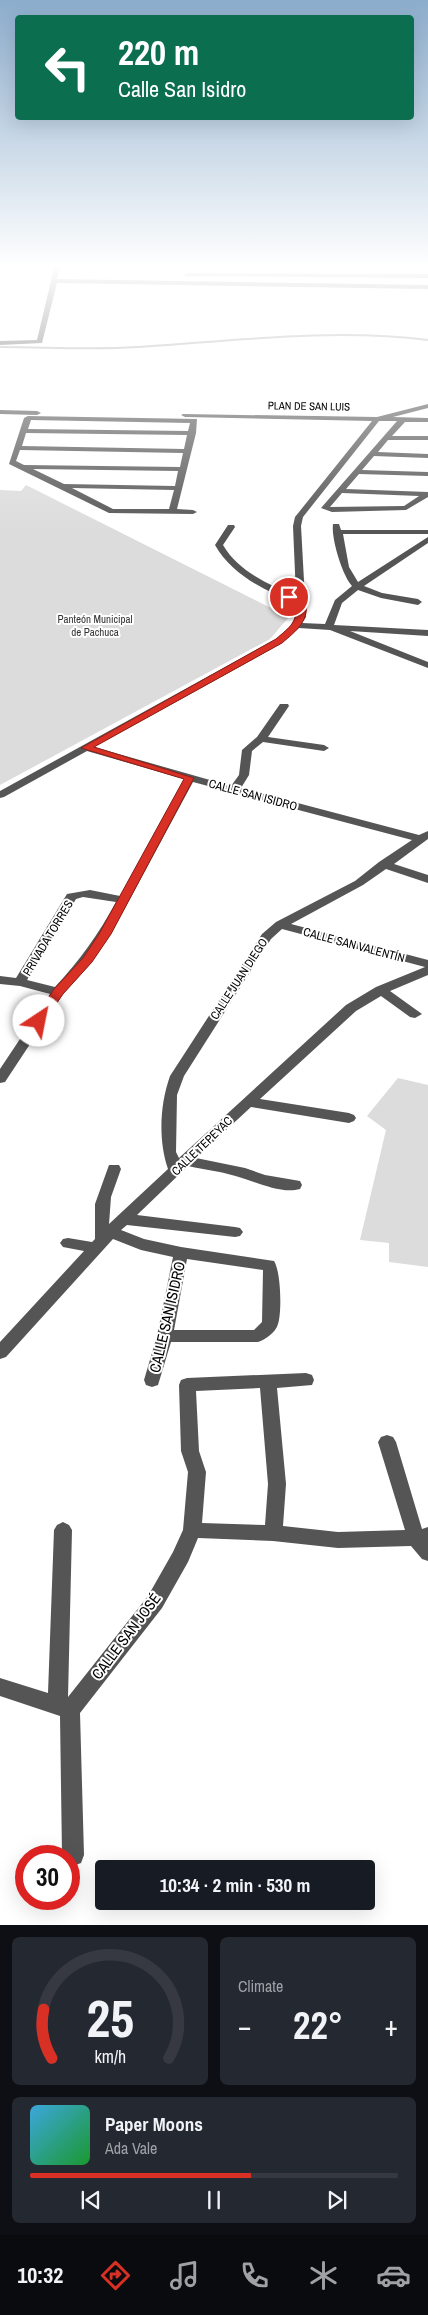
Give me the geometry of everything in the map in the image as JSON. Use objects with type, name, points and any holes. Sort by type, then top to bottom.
[{"type":"street","points":[[0,794],[279,641],[298,625],[302,601],[297,526],[299,517],[377,419],[428,406]]},
{"type":"street","name":"PLAN DE SAN LUIS","points":[[0,412],[110,416],[377,419]]},
{"type":"street","points":[[106,432],[110,416]]},
{"type":"street","points":[[173,511],[194,421],[110,416],[28,418],[12,462],[112,511],[194,512]]},
{"type":"street","points":[[377,419],[428,419]]},
{"type":"street","points":[[403,419],[325,508],[327,510],[406,508],[427,494]]},
{"type":"street","points":[[23,430],[192,433]]},
{"type":"street","points":[[385,438],[428,438]]},
{"type":"street","points":[[17,448],[187,451]]},
{"type":"street","points":[[371,454],[428,456]]},
{"type":"street","points":[[20,466],[183,469]]},
{"type":"street","points":[[355,472],[428,474]]},
{"type":"street","points":[[61,486],[178,488]]},
{"type":"street","points":[[340,491],[427,494]]},
{"type":"street","points":[[231,527],[219,545],[223,554],[245,573],[289,597],[302,601]]},
{"type":"street","points":[[418,602],[392,598],[356,586],[349,577],[337,529],[428,532]]},
{"type":"street","points":[[329,626],[338,602],[356,586],[428,539]]},
{"type":"street","points":[[298,625],[428,633]]},
{"type":"street","points":[[329,626],[428,665]]},
{"type":"street","points":[[234,790],[244,775],[247,750],[261,739],[284,706]]},
{"type":"street","points":[[261,739],[324,748]]},
{"type":"street","name":"CALLE SAN ISIDRO","points":[[86,748],[234,790],[425,836]]},
{"type":"street","points":[[0,1079],[58,992],[88,960],[105,934],[122,900],[193,779]]},
{"type":"street","name":"CALLE JUAN DIEGO","points":[[181,1166],[169,1152],[170,1095],[177,1076],[266,937],[280,925],[359,883],[383,864],[425,836]]},
{"type":"street","points":[[383,864],[428,879]]},
{"type":"street","name":"PRIVADA TORRES","points":[[20,982],[71,897],[76,894],[87,893],[122,900]]},
{"type":"street","name":"CALLE SAN VALENTÍN","points":[[280,925],[428,964]]},
{"type":"street","name":"CALLE TEPEYAC","points":[[0,1353],[66,1279],[103,1241],[351,1008],[381,990],[428,970]]},
{"type":"street","points":[[0,980],[20,982],[58,992]]},
{"type":"street","points":[[381,990],[415,1014]]},
{"type":"street","points":[[250,1102],[349,1118]]},
{"type":"street","points":[[181,1166],[245,1173],[263,1180],[296,1185]]},
{"type":"street","points":[[103,1241],[99,1220],[101,1201],[114,1169]]},
{"type":"street","points":[[126,1220],[235,1232]]},
{"type":"street","points":[[68,1243],[103,1241],[141,1244],[181,1253],[269,1265],[271,1269],[270,1324],[258,1336],[165,1336]]},
{"type":"street","name":"CALLE SAN ISIDRO","points":[[152,1380],[165,1336],[181,1253]]},
{"type":"street","points":[[273,1533],[277,1484],[268,1381],[306,1380]]},
{"type":"street","name":"CALLE SAN JOSÉ","points":[[64,1708],[155,1602],[181,1556],[192,1530],[197,1472],[190,1451],[188,1384],[268,1381]]},
{"type":"street","points":[[387,1442],[428,1553]]},
{"type":"street","points":[[64,1530],[64,1708],[72,1845]]},
{"type":"street","points":[[192,1530],[273,1533],[338,1540],[422,1537]]},
{"type":"street","points":[[0,1688],[64,1708]]},
{"type":"green space","name":"Panteón Municipal de Pachuca","points":[[26,485],[289,617],[270,639],[0,785],[0,490],[21,491]]},
{"type":"green space","points":[[398,1078],[428,1085],[428,1267],[389,1262],[389,1243],[360,1240],[386,1130],[367,1116]]},
{"type":"route","points":[[39,1021],[58,992],[88,960],[105,934],[190,778],[86,748],[279,641],[298,625],[301,616],[302,601],[289,597]]}]
